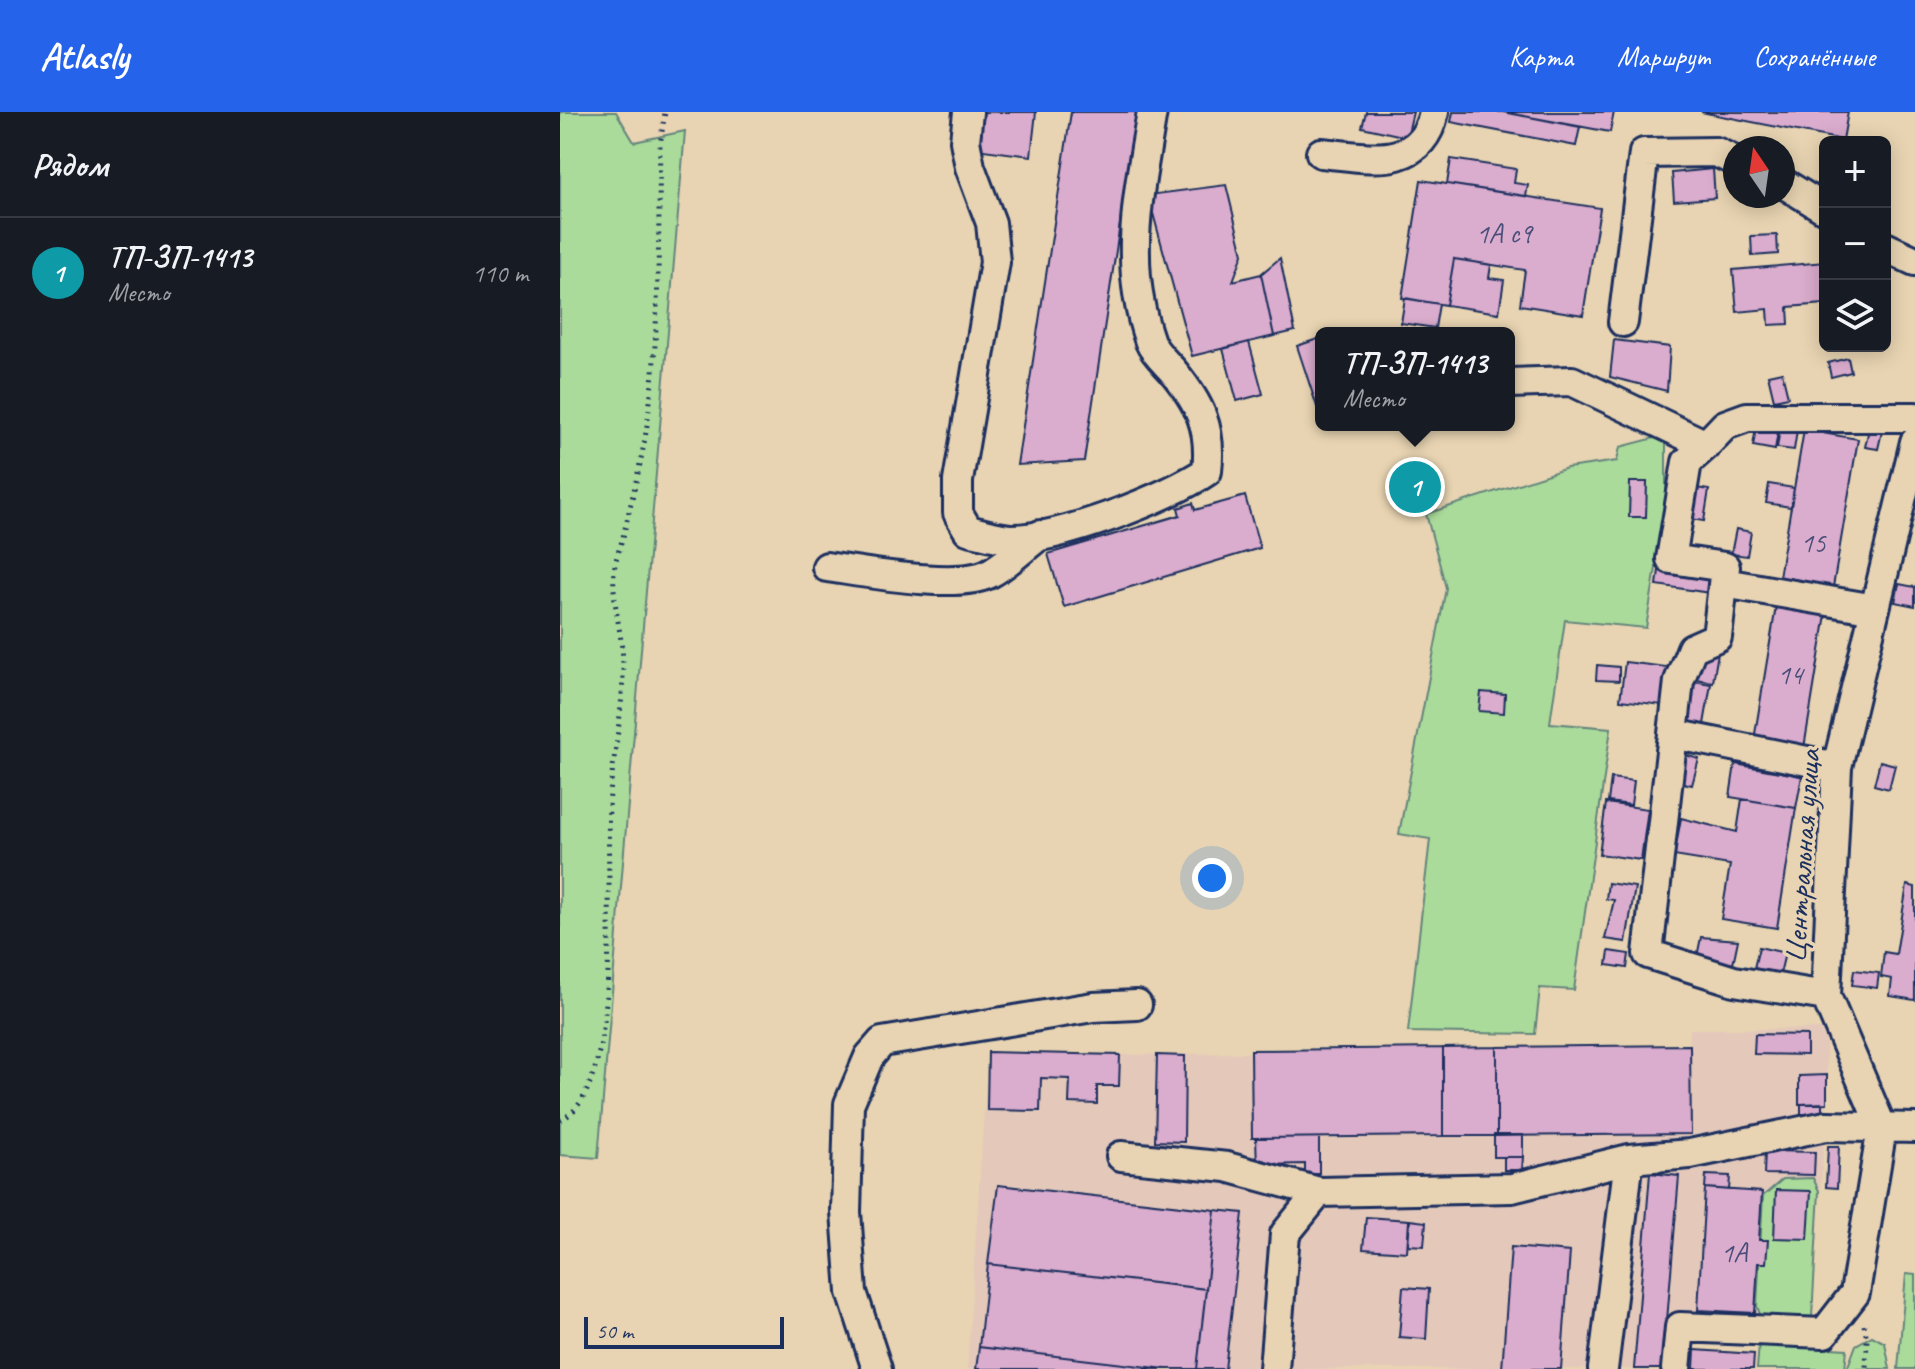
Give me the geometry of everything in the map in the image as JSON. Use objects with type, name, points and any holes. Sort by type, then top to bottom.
[{"type":"street","points":[[968,112],[965,141],[970,167],[991,223],[995,262],[958,481],[958,513],[968,530],[1010,539],[1061,531],[1182,488],[1207,471],[1211,442],[1200,411],[1151,345],[1133,273],[1135,217],[1152,112]]},
{"type":"street","points":[[1321,153],[1386,159],[1409,152],[1431,128],[1434,112]]},
{"type":"street","points":[[1623,322],[1644,153],[1716,152],[1723,155]]},
{"type":"street","points":[[1795,190],[1823,208]]},
{"type":"street","points":[[1891,250],[1915,261]]},
{"type":"street","points":[[1515,383],[1572,381],[1706,445]]},
{"type":"street","points":[[1826,996],[1734,981],[1648,954],[1679,681],[1692,648],[1717,637],[1725,567],[1671,559],[1687,462],[1725,425],[1766,414],[1915,417]]},
{"type":"street","name":"Центральная улица","points":[[1882,1128],[1826,996],[1837,767],[1915,442]]},
{"type":"street","points":[[827,567],[895,577],[957,579],[988,575],[1041,534]]},
{"type":"street","points":[[1724,583],[1875,609]]},
{"type":"street","points":[[1673,734],[1837,767]]},
{"type":"street","points":[[877,1369],[852,1292],[846,1212],[849,1104],[869,1057],[882,1042],[1079,1009],[1137,1005]]},
{"type":"street","points":[[1121,1156],[1227,1167],[1319,1192],[1512,1188],[1629,1159],[1690,1154],[1826,1126],[1915,1128]]},
{"type":"street","points":[[1676,1369],[1680,1327],[1824,1333],[1855,1293],[1882,1128]]},
{"type":"street","points":[[1603,1369],[1629,1159]]},
{"type":"street","points":[[1274,1369],[1285,1234],[1319,1192]]},
{"type":"path","points":[[560,1120],[568,1117],[587,1094],[599,1051],[611,947],[609,807],[621,721],[623,659],[615,612],[614,569],[648,421],[655,358],[660,145],[665,112]]},
{"type":"shaded area","points":[[1690,1029],[1826,1029],[1827,1103],[1810,1322],[1668,1316],[1663,1369],[967,1369],[988,1052],[1120,1055],[1689,1045]]},
{"type":"green space","points":[[560,112],[616,112],[634,142],[685,131],[598,1158],[560,1155]]},
{"type":"green space","points":[[1666,435],[1666,508],[1646,628],[1565,620],[1550,723],[1611,728],[1574,990],[1540,988],[1535,1034],[1408,1032],[1430,839],[1399,834],[1446,588],[1426,514],[1567,468],[1617,461],[1620,447]]},
{"type":"green space","points":[[1813,1178],[1819,1191],[1812,1317],[1810,1320],[1762,1319],[1757,1306],[1763,1196],[1783,1179]]},
{"type":"green space","points":[[1906,1274],[1915,1275],[1915,1369],[1898,1369]]},
{"type":"green space","points":[[1872,1336],[1885,1343],[1890,1369],[1847,1369],[1856,1345]]},
{"type":"green space","points":[[1759,1344],[1847,1349],[1845,1369],[1757,1369]]},
{"type":"building","points":[[979,112],[1036,112],[1031,156],[975,149]]},
{"type":"building","points":[[1071,112],[1137,112],[1084,461],[1017,465]]},
{"type":"building","points":[[1366,112],[1413,112],[1407,137],[1362,127]]},
{"type":"building","points":[[1453,112],[1503,112],[1580,127],[1576,146],[1451,122]]},
{"type":"building","points":[[1503,112],[1614,112],[1610,132]]},
{"type":"building","points":[[1701,112],[1848,112],[1844,136],[1823,136]]},
{"type":"building","points":[[1451,159],[1516,169],[1514,183],[1528,185],[1526,196],[1447,184]]},
{"type":"building","points":[[1713,169],[1715,198],[1674,201],[1672,173]]},
{"type":"building","points":[[1421,180],[1600,208],[1583,315],[1520,305],[1525,270],[1454,259],[1446,305],[1402,298]]},
{"type":"building","points":[[1226,185],[1243,254],[1233,281],[1261,274],[1274,336],[1192,356],[1148,195]]},
{"type":"building","points":[[1777,235],[1778,254],[1752,256],[1751,236]]},
{"type":"building","points":[[1280,258],[1295,331],[1274,336],[1261,274]]},
{"type":"building","points":[[1454,259],[1491,265],[1489,278],[1504,280],[1499,313],[1446,305]]},
{"type":"building","points":[[1819,263],[1819,304],[1788,307],[1789,324],[1769,325],[1768,309],[1737,312],[1733,270]]},
{"type":"building","points":[[1405,298],[1439,304],[1435,327],[1401,323]]},
{"type":"building","points":[[1315,340],[1315,401],[1297,346]]},
{"type":"building","points":[[1614,340],[1670,347],[1667,391],[1610,377]]},
{"type":"building","points":[[1249,342],[1263,394],[1237,401],[1223,349]]},
{"type":"building","points":[[1848,358],[1851,372],[1831,377],[1828,363]]},
{"type":"building","points":[[1782,372],[1788,397],[1774,400],[1768,375]]},
{"type":"building","points":[[1781,421],[1798,424],[1794,450],[1777,448]]},
{"type":"building","points":[[1757,422],[1779,425],[1775,450],[1753,446]]},
{"type":"building","points":[[1870,424],[1883,427],[1878,449],[1865,447]]},
{"type":"building","points":[[1804,430],[1858,439],[1832,593],[1804,588],[1805,581],[1779,577]]},
{"type":"building","points":[[1421,481],[1423,491],[1410,494],[1408,483]]},
{"type":"building","points":[[1630,482],[1647,482],[1646,517],[1629,517]]},
{"type":"building","points":[[1769,484],[1794,488],[1791,507],[1766,503]]},
{"type":"building","points":[[1690,487],[1709,490],[1704,521],[1685,518]]},
{"type":"building","points":[[1245,496],[1260,548],[1064,607],[1048,554],[1180,515],[1178,508],[1193,503],[1195,510]]},
{"type":"building","points":[[1736,529],[1751,532],[1747,556],[1731,554]]},
{"type":"building","points":[[1660,563],[1714,571],[1710,593],[1657,585]]},
{"type":"building","points":[[1899,584],[1915,587],[1915,606],[1895,602]]},
{"type":"building","points":[[1778,594],[1828,602],[1803,754],[1753,746]]},
{"type":"building","points":[[1701,650],[1718,653],[1713,682],[1696,679]]},
{"type":"building","points":[[1625,662],[1667,667],[1662,705],[1620,700]]},
{"type":"building","points":[[1597,665],[1619,667],[1619,681],[1596,680]]},
{"type":"building","points":[[1688,680],[1711,684],[1703,730],[1689,728],[1692,705],[1684,704]]},
{"type":"building","points":[[1481,692],[1505,694],[1504,713],[1479,711]]},
{"type":"building","points":[[1682,754],[1699,759],[1692,785],[1675,781]]},
{"type":"building","points":[[1880,761],[1895,765],[1889,789],[1874,785]]},
{"type":"building","points":[[1735,764],[1802,776],[1796,808],[1730,797]]},
{"type":"building","points":[[1611,778],[1634,781],[1631,805],[1608,802]]},
{"type":"building","points":[[1742,799],[1796,808],[1777,928],[1721,919],[1730,865],[1674,856],[1681,818],[1737,832]]},
{"type":"building","points":[[1606,803],[1648,809],[1641,860],[1599,854]]},
{"type":"building","points":[[1608,883],[1635,887],[1626,942],[1605,939],[1614,900],[1606,899]]},
{"type":"building","points":[[1907,885],[1915,887],[1915,1000],[1890,996],[1892,979],[1881,977],[1884,952],[1896,954]]},
{"type":"building","points":[[1701,937],[1738,940],[1733,964],[1697,957]]},
{"type":"building","points":[[1759,947],[1785,953],[1780,974],[1754,968]]},
{"type":"building","points":[[1609,951],[1629,954],[1627,968],[1607,965]]},
{"type":"building","points":[[1854,970],[1879,973],[1877,988],[1852,985]]},
{"type":"building","points":[[1755,1034],[1807,1035],[1807,1055],[1754,1054]]},
{"type":"building","points":[[1690,1045],[1691,1134],[1497,1136],[1497,1047]]},
{"type":"building","points":[[1497,1047],[1497,1136],[1443,1136],[1443,1048]]},
{"type":"building","points":[[1443,1048],[1443,1136],[1252,1138],[1251,1050]]},
{"type":"building","points":[[988,1052],[1120,1055],[1119,1086],[1097,1086],[1097,1104],[1069,1103],[1070,1079],[1041,1078],[1040,1111],[987,1110]]},
{"type":"building","points":[[1157,1055],[1185,1056],[1184,1142],[1155,1141]]},
{"type":"building","points":[[1827,1075],[1827,1103],[1799,1104],[1799,1076]]},
{"type":"building","points":[[1801,1104],[1822,1104],[1822,1114],[1801,1114]]},
{"type":"building","points":[[1494,1135],[1523,1135],[1523,1157],[1494,1157]]},
{"type":"building","points":[[1256,1138],[1319,1138],[1319,1174],[1305,1174],[1305,1164],[1257,1165]]},
{"type":"building","points":[[1828,1146],[1839,1146],[1837,1188],[1826,1187]]},
{"type":"building","points":[[1765,1151],[1815,1152],[1814,1175],[1764,1174]]},
{"type":"building","points":[[1504,1157],[1523,1157],[1522,1170],[1504,1170]]},
{"type":"building","points":[[1650,1173],[1679,1176],[1663,1369],[1634,1369]]},
{"type":"building","points":[[1706,1175],[1730,1176],[1729,1190],[1705,1188]]},
{"type":"building","points":[[998,1185],[1215,1210],[1206,1289],[988,1264]]},
{"type":"building","points":[[1705,1188],[1762,1192],[1759,1240],[1768,1240],[1766,1263],[1758,1263],[1755,1313],[1698,1310]]},
{"type":"building","points":[[1776,1190],[1811,1191],[1808,1239],[1774,1238]]},
{"type":"building","points":[[1215,1210],[1243,1213],[1225,1369],[1197,1369]]},
{"type":"building","points":[[1366,1217],[1409,1220],[1407,1252],[1363,1249]]},
{"type":"building","points":[[1410,1220],[1426,1222],[1424,1246],[1408,1245]]},
{"type":"building","points":[[1511,1247],[1570,1252],[1561,1369],[1502,1369]]},
{"type":"building","points":[[988,1264],[1206,1289],[1197,1369],[1166,1369],[979,1347]]},
{"type":"building","points":[[1403,1287],[1429,1289],[1426,1339],[1399,1337]]},
{"type":"building","points":[[979,1347],[1166,1369],[976,1369]]},
{"type":"building","points":[[1695,1350],[1754,1354],[1753,1369],[1694,1369]]},
{"type":"place","name":"ТП-ЗП-1413","points":[[1415,487]]}]
